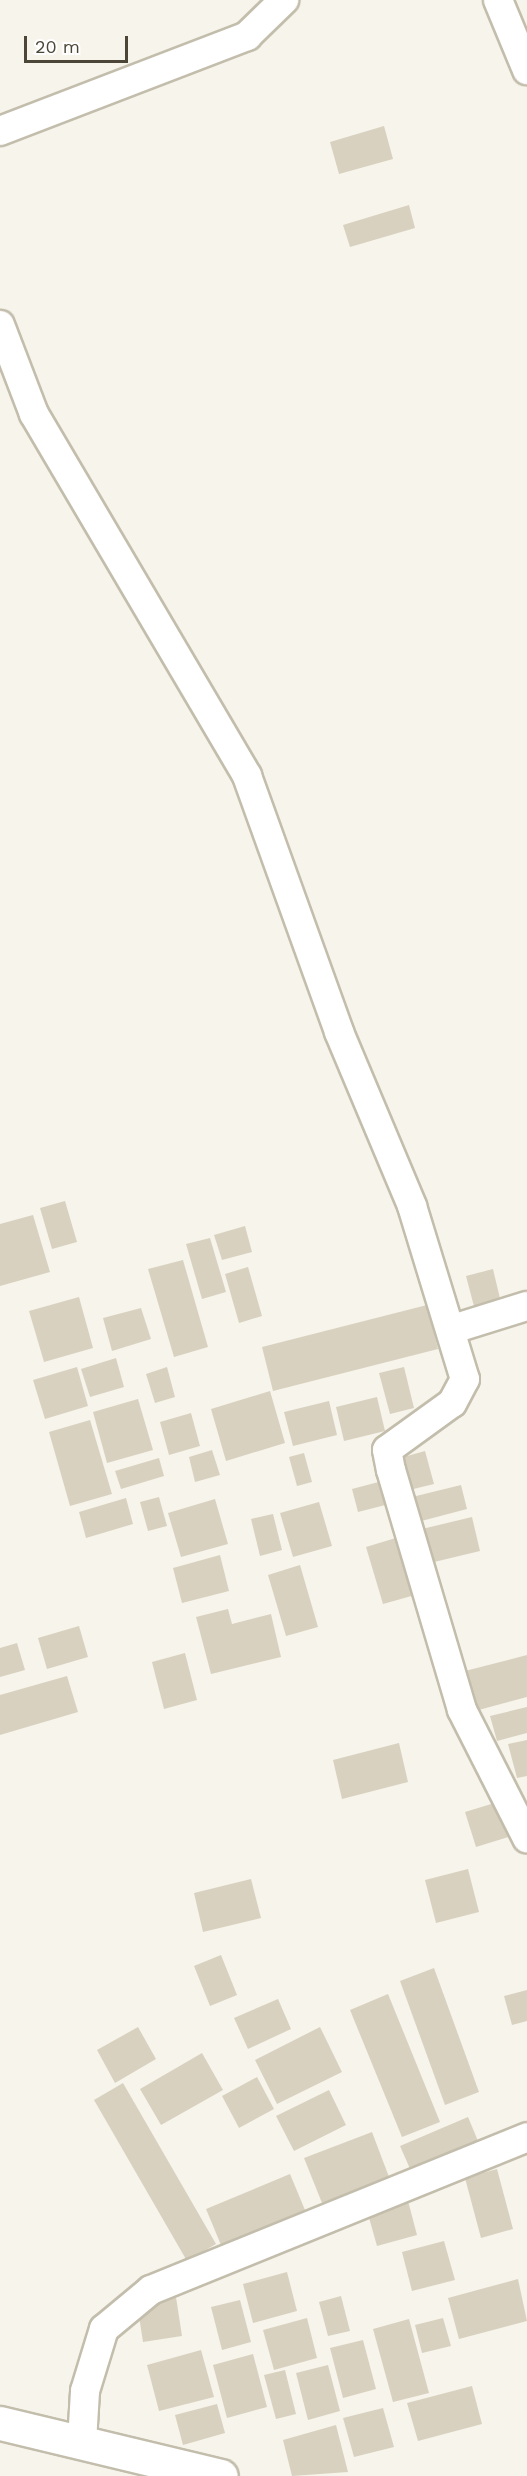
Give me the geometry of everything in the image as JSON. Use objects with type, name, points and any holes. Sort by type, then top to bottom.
[{"type":"street","points":[[0,131],[247,36],[284,0]]},
{"type":"street","points":[[498,0],[527,70]]},
{"type":"street","points":[[0,326],[39,424],[247,776],[339,1032],[412,1206],[453,1329],[465,1379],[453,1404],[387,1450],[462,1710],[527,1838]]},
{"type":"street","points":[[453,1329],[527,1306]]},
{"type":"street","points":[[82,2442],[85,2391],[104,2329],[151,2290],[527,2138]]},
{"type":"street","points":[[0,2423],[221,2476]]},
{"type":"building","points":[[384,126],[393,159],[339,174],[330,142]]},
{"type":"building","points":[[409,205],[415,228],[350,247],[343,225]]},
{"type":"building","points":[[65,1201],[77,1242],[52,1249],[40,1208]]},
{"type":"building","points":[[33,1215],[50,1272],[0,1286],[0,1224]]},
{"type":"building","points":[[245,1226],[252,1252],[222,1260],[214,1235]]},
{"type":"building","points":[[210,1238],[226,1292],[202,1299],[186,1244]]},
{"type":"building","points":[[183,1260],[208,1347],[174,1357],[148,1269]]},
{"type":"building","points":[[248,1267],[262,1316],[239,1323],[225,1274]]},
{"type":"building","points":[[493,1269],[502,1307],[476,1314],[466,1276]]},
{"type":"building","points":[[79,1297],[93,1348],[44,1362],[29,1311]]},
{"type":"building","points":[[427,1305],[438,1349],[273,1391],[262,1347]]},
{"type":"building","points":[[141,1308],[151,1339],[112,1351],[103,1318]]},
{"type":"building","points":[[116,1358],[124,1387],[90,1397],[81,1369]]},
{"type":"building","points":[[77,1367],[88,1406],[45,1419],[33,1380]]},
{"type":"building","points":[[167,1367],[175,1397],[155,1403],[146,1374]]},
{"type":"building","points":[[404,1367],[414,1408],[390,1414],[379,1373]]},
{"type":"building","points":[[270,1391],[285,1443],[226,1461],[211,1409]]},
{"type":"building","points":[[377,1397],[385,1431],[344,1441],[336,1407]]},
{"type":"building","points":[[138,1399],[153,1450],[107,1463],[93,1412]]},
{"type":"building","points":[[329,1401],[337,1435],[293,1446],[284,1412]]},
{"type":"building","points":[[191,1413],[200,1446],[169,1455],[160,1422]]},
{"type":"building","points":[[90,1420],[112,1494],[70,1506],[49,1432]]},
{"type":"building","points":[[212,1450],[220,1475],[195,1482],[189,1457]]},
{"type":"building","points":[[425,1451],[434,1484],[401,1492],[393,1460]]},
{"type":"building","points":[[304,1453],[312,1482],[297,1486],[289,1457]]},
{"type":"building","points":[[159,1458],[164,1476],[121,1489],[115,1471]]},
{"type":"building","points":[[390,1479],[397,1502],[358,1512],[352,1489]]},
{"type":"building","points":[[461,1485],[467,1509],[410,1524],[404,1499]]},
{"type":"building","points":[[159,1497],[167,1526],[148,1531],[140,1502]]},
{"type":"building","points":[[126,1498],[133,1524],[86,1538],[79,1512]]},
{"type":"building","points":[[215,1499],[228,1544],[181,1557],[168,1513]]},
{"type":"building","points":[[319,1502],[332,1546],[293,1557],[280,1513]]},
{"type":"building","points":[[273,1514],[282,1550],[260,1556],[251,1519]]},
{"type":"building","points":[[472,1517],[480,1551],[430,1563],[422,1529]]},
{"type":"building","points":[[399,1537],[415,1595],[383,1604],[366,1547]]},
{"type":"building","points":[[220,1555],[229,1591],[182,1603],[173,1568]]},
{"type":"building","points":[[300,1565],[318,1627],[286,1636],[268,1575]]},
{"type":"building","points":[[228,1609],[232,1624],[271,1614],[281,1657],[211,1674],[196,1617]]},
{"type":"building","points":[[79,1626],[88,1657],[47,1669],[38,1638]]},
{"type":"building","points":[[17,1643],[25,1670],[0,1677],[0,1648]]},
{"type":"building","points":[[185,1653],[197,1700],[164,1709],[152,1662]]},
{"type":"building","points":[[527,1655],[527,1697],[475,1711],[465,1671]]},
{"type":"building","points":[[67,1676],[78,1712],[0,1735],[0,1695]]},
{"type":"building","points":[[527,1707],[527,1733],[497,1741],[490,1716]]},
{"type":"building","points":[[527,1740],[527,1776],[517,1778],[508,1744]]},
{"type":"building","points":[[399,1743],[408,1782],[342,1799],[333,1760]]},
{"type":"building","points":[[501,1801],[512,1836],[476,1847],[465,1812]]},
{"type":"building","points":[[468,1869],[479,1912],[436,1923],[425,1880]]},
{"type":"building","points":[[251,1879],[261,1918],[203,1932],[194,1893]]},
{"type":"building","points":[[221,1955],[237,1995],[210,2006],[194,1966]]},
{"type":"building","points":[[434,1968],[479,2092],[445,2105],[400,1981]]},
{"type":"building","points":[[527,1990],[527,2021],[512,2025],[504,1996]]},
{"type":"building","points":[[388,1994],[440,2122],[402,2137],[350,2010]]},
{"type":"building","points":[[278,1999],[291,2029],[248,2049],[234,2018]]},
{"type":"building","points":[[138,2027],[156,2059],[115,2083],[97,2050]]},
{"type":"building","points":[[320,2027],[342,2072],[277,2104],[255,2060]]},
{"type":"building","points":[[202,2053],[223,2090],[161,2125],[140,2089]]},
{"type":"building","points":[[257,2077],[274,2109],[239,2128],[222,2096]]},
{"type":"building","points":[[123,2083],[216,2244],[187,2261],[94,2100]]},
{"type":"building","points":[[329,2090],[346,2125],[294,2151],[276,2116]]},
{"type":"building","points":[[468,2117],[478,2141],[411,2171],[400,2146]]},
{"type":"building","points":[[372,2132],[389,2177],[322,2203],[304,2158]]},
{"type":"building","points":[[497,2169],[513,2229],[481,2238],[465,2178]]},
{"type":"building","points":[[290,2174],[305,2210],[221,2245],[206,2209]]},
{"type":"building","points":[[407,2197],[417,2235],[377,2246],[366,2207]]},
{"type":"building","points":[[444,2241],[455,2280],[412,2291],[402,2252]]},
{"type":"building","points":[[287,2272],[297,2311],[253,2323],[243,2284]]},
{"type":"building","points":[[518,2279],[527,2321],[459,2339],[448,2298]]},
{"type":"building","points":[[341,2296],[350,2331],[328,2336],[319,2302]]},
{"type":"building","points":[[176,2297],[182,2336],[143,2342],[137,2303]]},
{"type":"building","points":[[240,2300],[251,2342],[222,2350],[211,2307]]},
{"type":"building","points":[[307,2318],[317,2358],[274,2370],[263,2330]]},
{"type":"building","points":[[443,2318],[451,2346],[422,2353],[415,2325]]},
{"type":"building","points":[[409,2319],[429,2393],[393,2402],[373,2329]]},
{"type":"building","points":[[363,2340],[376,2389],[343,2398],[330,2348]]},
{"type":"building","points":[[201,2350],[214,2397],[159,2411],[147,2365]]},
{"type":"building","points":[[253,2354],[267,2407],[227,2418],[213,2365]]},
{"type":"building","points":[[328,2365],[340,2411],[308,2420],[296,2373]]},
{"type":"building","points":[[285,2370],[296,2414],[276,2419],[264,2375]]},
{"type":"building","points":[[472,2386],[482,2424],[418,2441],[407,2403]]},
{"type":"building","points":[[217,2404],[225,2433],[183,2445],[175,2415]]},
{"type":"building","points":[[383,2408],[394,2447],[354,2457],[343,2418]]},
{"type":"building","points":[[336,2425],[348,2472],[292,2476],[283,2440]]}]
